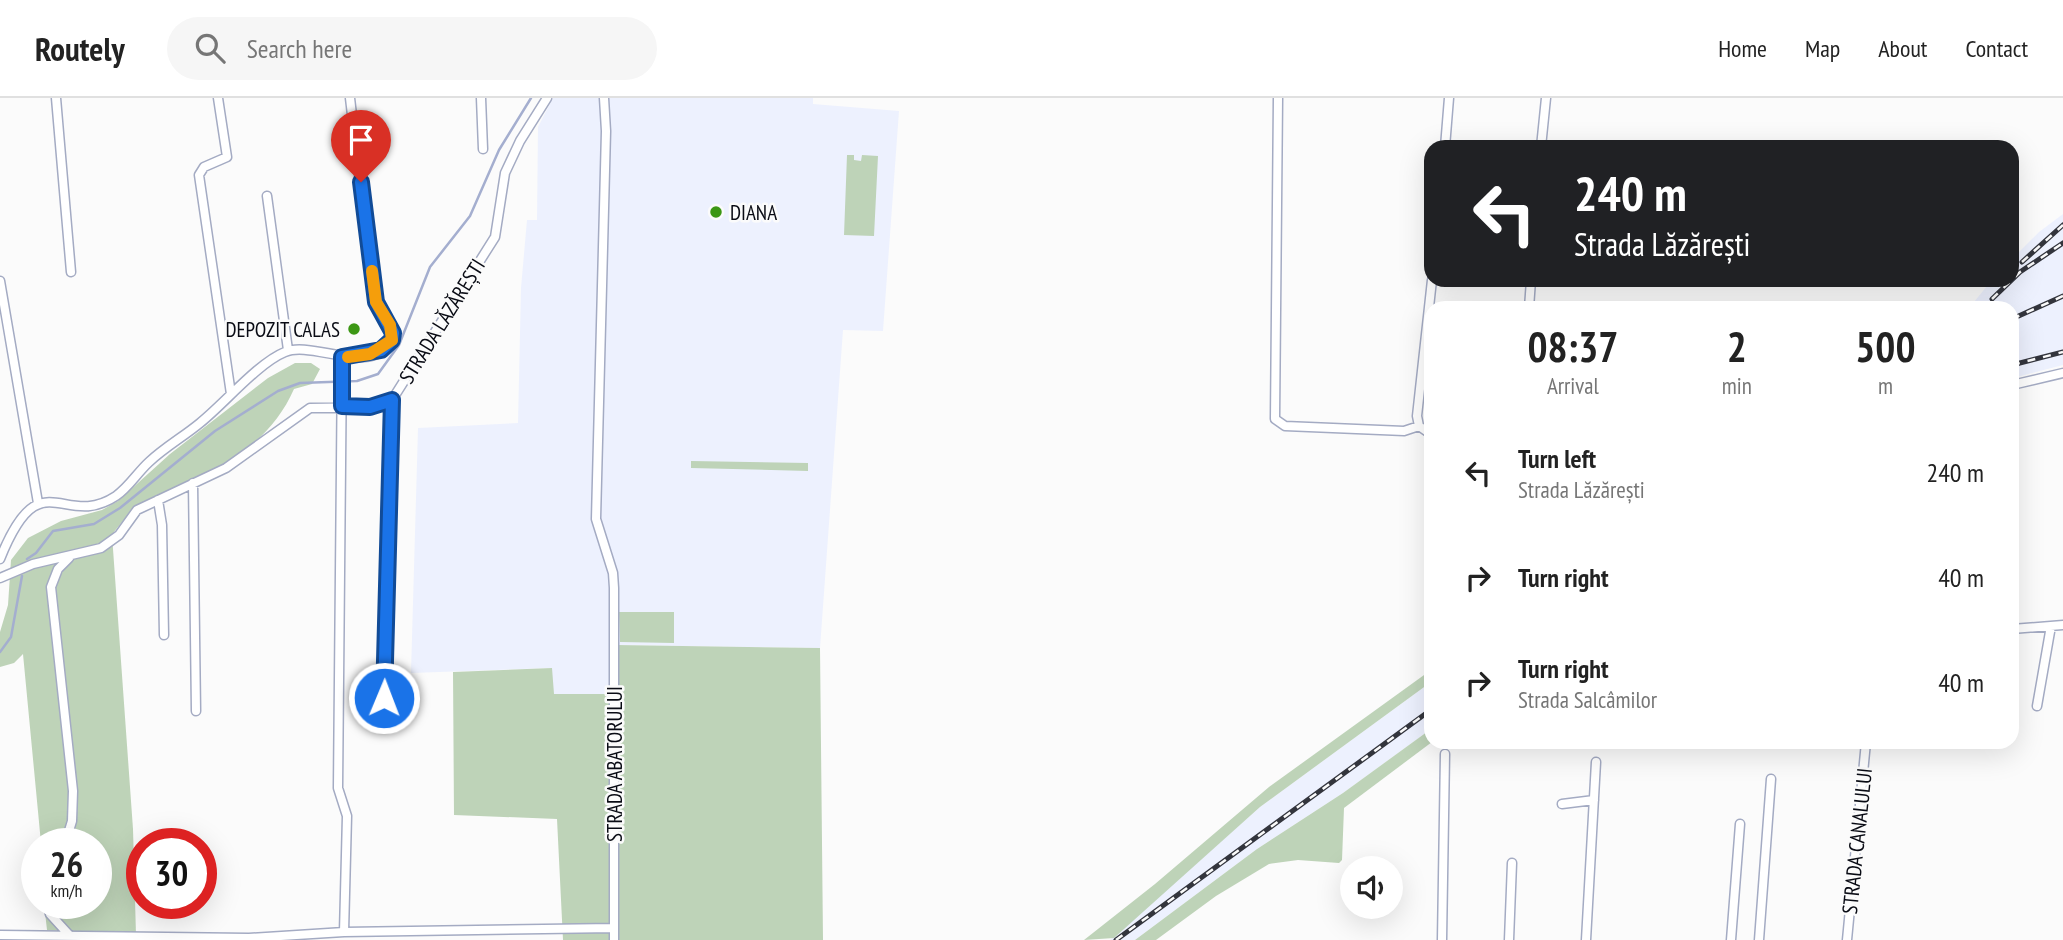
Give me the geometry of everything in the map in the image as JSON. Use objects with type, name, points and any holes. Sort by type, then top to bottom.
[{"type":"street","points":[[56,98],[71,272]]},
{"type":"street","points":[[218,98],[227,157],[204,167],[199,175],[231,394]]},
{"type":"street","points":[[0,559],[22,515],[38,503],[94,504],[116,496],[164,449],[288,350],[302,349],[342,357],[381,350],[392,340],[393,333],[376,302],[350,98]]},
{"type":"street","points":[[481,98],[483,149]]},
{"type":"street","name":"STRADA LĂZĂREȘTI","points":[[0,578],[33,564],[109,543],[119,535],[131,515],[233,464],[302,412],[322,406],[370,407],[392,400],[495,237],[505,173],[520,141],[547,98]]},
{"type":"street","name":"STRADA ABATORULUI","points":[[604,98],[606,131],[596,519],[613,573],[614,588],[614,940]]},
{"type":"street","points":[[1278,98],[1275,419],[1284,426],[1404,431],[1419,426]]},
{"type":"street","points":[[1446,140],[1449,98]]},
{"type":"street","points":[[1542,140],[1546,98]]},
{"type":"street","points":[[267,196],[288,350]]},
{"type":"street","points":[[0,281],[38,503]]},
{"type":"street","points":[[1424,353],[1417,416],[1419,426],[1424,429]]},
{"type":"street","points":[[342,357],[338,788],[347,816],[344,932]]},
{"type":"street","points":[[2019,383],[2063,373]]},
{"type":"street","points":[[384,698],[392,400]]},
{"type":"street","points":[[193,483],[196,711]]},
{"type":"street","points":[[158,500],[162,524],[164,635]]},
{"type":"street","points":[[70,828],[73,792],[51,587],[58,569],[73,555]]},
{"type":"street","points":[[2019,628],[2063,625]]},
{"type":"street","points":[[2037,706],[2051,626]]},
{"type":"street","name":"STRADA CANALULUI","points":[[1847,940],[1865,749]]},
{"type":"street","points":[[1442,940],[1446,754]]},
{"type":"street","points":[[1586,940],[1596,762]]},
{"type":"street","points":[[1759,940],[1771,779]]},
{"type":"street","points":[[1562,804],[1584,799],[1594,800]]},
{"type":"street","points":[[1731,940],[1740,824]]},
{"type":"street","points":[[1509,940],[1512,863]]},
{"type":"street","points":[[55,919],[71,937]]},
{"type":"street","points":[[0,935],[248,938],[344,932],[614,928]]},
{"type":"shaded area","points":[[553,98],[813,98],[813,104],[899,111],[883,331],[843,330],[820,648],[617,645],[617,694],[553,694],[551,668],[411,673],[418,428],[518,423],[521,288],[527,220],[537,220],[538,127]]},
{"type":"shaded area","points":[[2063,214],[2063,365],[2019,376],[2019,301],[1975,301],[1986,287],[2019,287],[2019,252]]},
{"type":"shaded area","points":[[1424,687],[1424,734],[1343,793],[1257,849],[1135,940],[1110,940],[1260,807]]},
{"type":"green space","points":[[847,155],[854,155],[854,160],[861,161],[862,155],[878,156],[874,236],[844,235]]},
{"type":"green space","points":[[295,363],[311,363],[320,369],[312,384],[294,389],[278,417],[244,451],[216,469],[141,506],[121,523],[112,535],[133,828],[126,828],[126,919],[136,919],[136,935],[47,930],[46,919],[112,919],[112,828],[40,828],[23,654],[14,663],[0,667],[0,632],[8,605],[11,560],[28,538],[61,521],[102,510],[118,501],[170,454],[268,378]]},
{"type":"green space","points":[[691,461],[808,463],[808,471],[691,468]]},
{"type":"green space","points":[[619,612],[674,612],[674,643],[620,642]]},
{"type":"green space","points":[[617,645],[820,648],[823,940],[563,940],[557,819],[454,815],[453,672],[552,668],[554,694],[617,694]]},
{"type":"green space","points":[[1424,675],[1424,687],[1260,807],[1114,938],[1084,940],[1155,884],[1269,787]]},
{"type":"green space","points":[[1424,734],[1424,748],[1344,808],[1342,856],[1339,863],[1298,860],[1269,864],[1216,896],[1156,940],[1135,940],[1257,849],[1343,793]]},
{"type":"waterway","points":[[27,559],[36,553],[53,531],[94,524],[120,508],[215,431],[278,391],[300,383],[357,381],[378,374],[399,345],[430,267],[470,216],[499,150],[531,98]]},
{"type":"waterway","points":[[0,652],[11,637],[22,576]]},
{"type":"railway","points":[[2022,262],[2063,225]]},
{"type":"railway","points":[[2019,273],[2063,243]]},
{"type":"railway","points":[[1992,299],[2004,287]]},
{"type":"railway","points":[[2019,316],[2063,296]]},
{"type":"railway","points":[[2019,363],[2063,352]]},
{"type":"railway","points":[[1116,940],[1424,715]]},
{"type":"slow traffic","points":[[348,357],[381,350],[392,340],[390,325],[380,313],[376,302],[372,271]]},
{"type":"place","name":"DIANA","points":[[716,212]]},
{"type":"place","name":"DEPOZIT CALAS","points":[[354,329]]},
{"type":"route","points":[[361,182],[376,302],[393,333],[392,340],[381,350],[342,357],[342,406],[370,407],[392,400],[384,698]]}]
